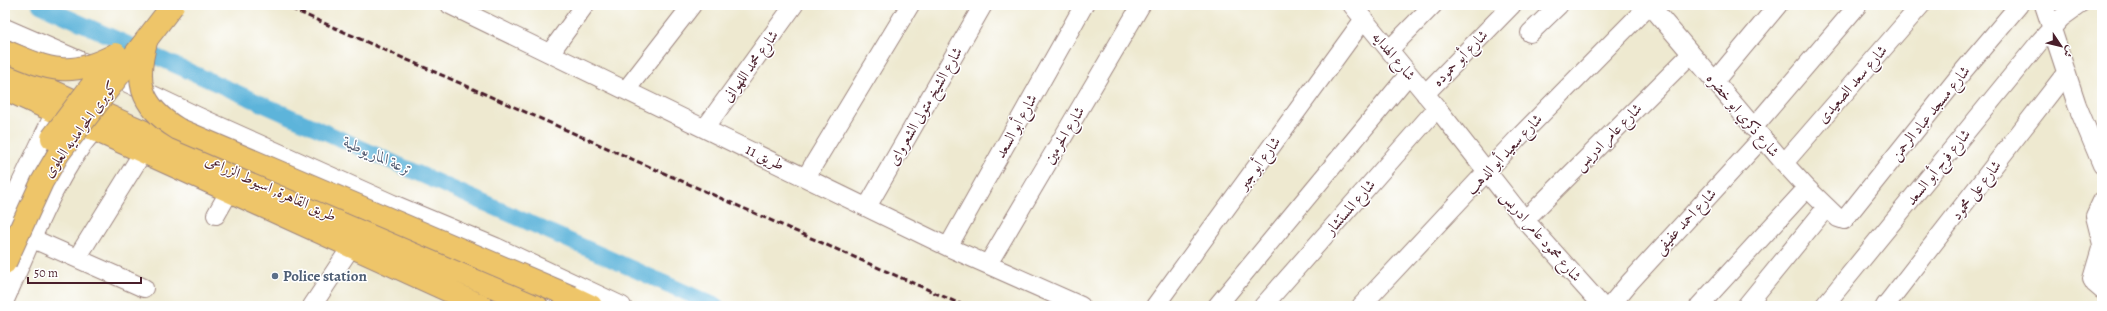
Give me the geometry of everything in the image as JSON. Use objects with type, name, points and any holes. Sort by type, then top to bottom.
[{"type":"main road","name":"كوبرى الحوامديه العلوى","points":[[5,233],[49,143],[116,54],[156,5]]},
{"type":"main road","name":"كوبرى الحوامديه العلوى","points":[[5,263],[42,182],[56,158],[173,5]]},
{"type":"main road","points":[[147,38],[140,73],[143,92],[149,105],[161,119],[178,129],[581,302]]},
{"type":"main road","points":[[5,51],[52,69],[68,70],[84,68],[116,54]]},
{"type":"main road","name":"طريق القاهرة, اسيوط الزراعى","points":[[5,70],[537,306]]},
{"type":"main road","name":"طريق القاهرة, اسيوط الزراعى","points":[[5,90],[351,247],[472,304]]},
{"type":"street","name":"طريق 11","points":[[450,5],[473,10],[550,53],[948,247],[1081,306]]},
{"type":"street","points":[[550,53],[585,5]]},
{"type":"street","points":[[626,90],[692,5]]},
{"type":"street","name":"شارع محمد اللهوانى","points":[[705,128],[794,5]]},
{"type":"street","points":[[806,177],[910,5]]},
{"type":"street","name":"شارع الشيخ متولى الشعرواى","points":[[867,207],[983,5]]},
{"type":"street","name":"شارع أبو السعد","points":[[948,247],[1084,5]]},
{"type":"street","name":"شارع الحرمين","points":[[988,264],[1141,5]]},
{"type":"street","points":[[1389,50],[1433,5]]},
{"type":"street","name":"شارع أبو حموده","points":[[1425,94],[1512,5]]},
{"type":"street","points":[[1530,33],[1559,5]]},
{"type":"street","name":"شارع ذكري ابو خضره","points":[[1649,5],[1784,163],[1826,208],[1841,220]]},
{"type":"street","name":"شارع سعيد أبو الدهب","points":[[1361,306],[1487,172],[1649,5]]},
{"type":"street","points":[[1714,82],[1778,5]]},
{"type":"street","name":"شارع احمد عفيفى","points":[[1610,306],[1758,133],[1858,5]]},
{"type":"street","name":"شارع سعد الصعيدى","points":[[1784,163],[1921,5]]},
{"type":"street","name":"شارع مسجد عباد الرحمن","points":[[1841,220],[1848,217],[1964,70],[2019,5]]},
{"type":"street","points":[[2044,5],[2066,73],[2100,154]]},
{"type":"street","name":"شارع فرج أبو السعد","points":[[1824,306],[2052,29],[2062,18],[2079,5]]},
{"type":"street","name":"شارع الهدايه","points":[[1358,10],[1437,108]]},
{"type":"street","name":"شارع أبو جبر","points":[[1155,306],[1358,10]]},
{"type":"street","points":[[5,28],[81,61],[197,116],[372,194],[496,246],[622,306]]},
{"type":"street","name":"شارع عامر ادريس","points":[[1525,220],[1692,54]]},
{"type":"street","name":"شارع على محمود","points":[[1885,306],[2066,73]]},
{"type":"street","points":[[1217,306],[1409,74]]},
{"type":"street","name":"شارع محمود عامر ادريس","points":[[1437,108],[1525,220],[1602,306]]},
{"type":"street","name":"شارع المستشار","points":[[1263,306],[1437,108]]},
{"type":"street","points":[[5,216],[55,112]]},
{"type":"street","points":[[5,300],[60,182],[82,144],[94,130]]},
{"type":"street","points":[[77,258],[143,152]]},
{"type":"street","points":[[1699,306],[1807,188]]},
{"type":"street","points":[[216,215],[229,192]]},
{"type":"street","points":[[2102,201],[2096,216],[2102,244],[2092,279],[2102,290]]},
{"type":"street","points":[[1746,306],[1826,208]]},
{"type":"street","points":[[33,239],[144,288]]},
{"type":"street","points":[[312,306],[351,247]]},
{"type":"waterway","name":"ترعة الماريوطية","points":[[40,5],[716,306]]},
{"type":"railway","points":[[283,5],[965,306]]},
{"type":"place","name":"Police station","points":[[275,276]]}]
